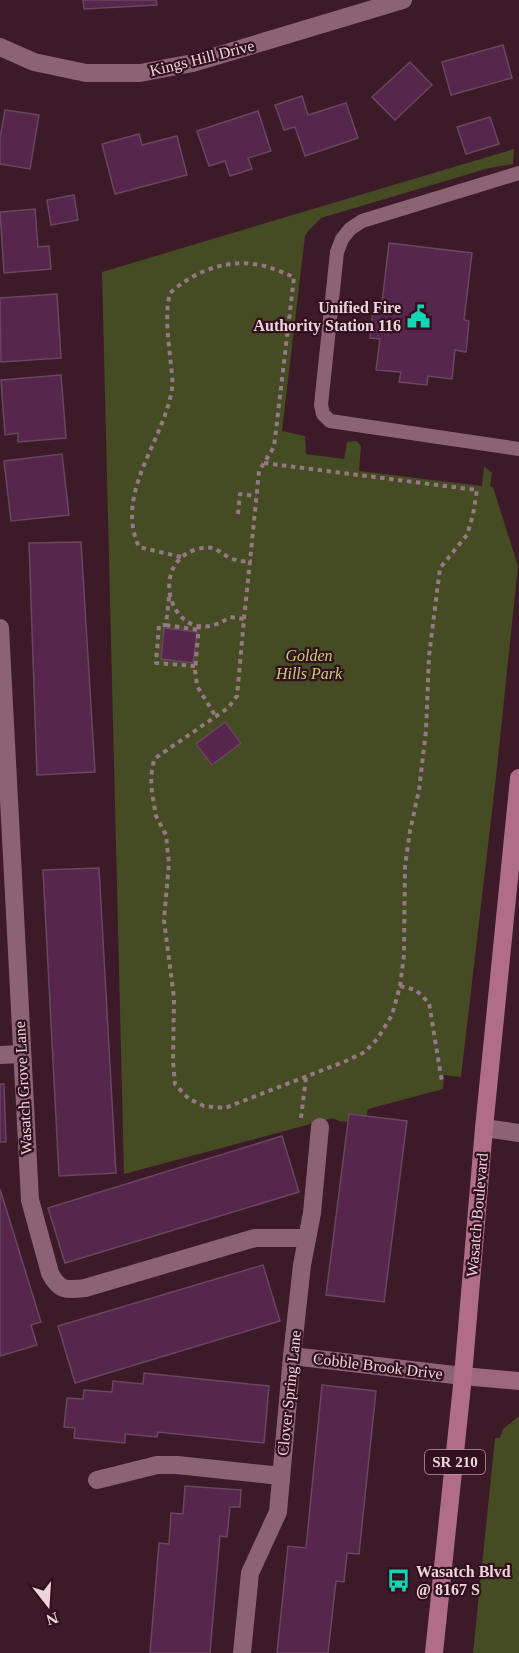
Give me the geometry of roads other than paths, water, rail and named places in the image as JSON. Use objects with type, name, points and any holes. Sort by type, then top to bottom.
[{"type":"main road","name":"Wasatch Boulevard","points":[[434,1653],[463,1376],[484,1128],[519,778]]},
{"type":"main road","points":[[463,1376],[519,1381]]},
{"type":"street","name":"Kings Hill Drive","points":[[0,47],[34,62],[86,73],[140,73],[193,63],[379,3],[403,0]]},
{"type":"street","name":"Wasatch Grove Lane","points":[[0,627],[6,860],[30,1200],[54,1282],[61,1288],[70,1290],[85,1288],[255,1238],[307,1238]]},
{"type":"street","points":[[0,1055],[21,1054]]},
{"type":"street","name":"Clover Spring Lane","points":[[242,1653],[250,1573],[278,1512],[292,1356],[312,1213],[320,1127]]},
{"type":"street","points":[[484,1128],[519,1132]]},
{"type":"street","name":"Cobble Brook Drive","points":[[292,1356],[463,1376]]},
{"type":"street","points":[[97,1480],[157,1466],[177,1465],[281,1476]]},
{"type":"lane","points":[[519,173],[362,221],[350,229],[342,239],[335,265],[321,405],[323,414],[330,421],[519,449]]},
{"type":"place","name":"Unified Fire Authority Station 116","points":[[419,316]]},
{"type":"place","name":"Wasatch Blvd @ 8167 S","points":[[398,1580]]},
{"type":"park label","name":"Golden Hills Park","points":[[309,664]]}]
